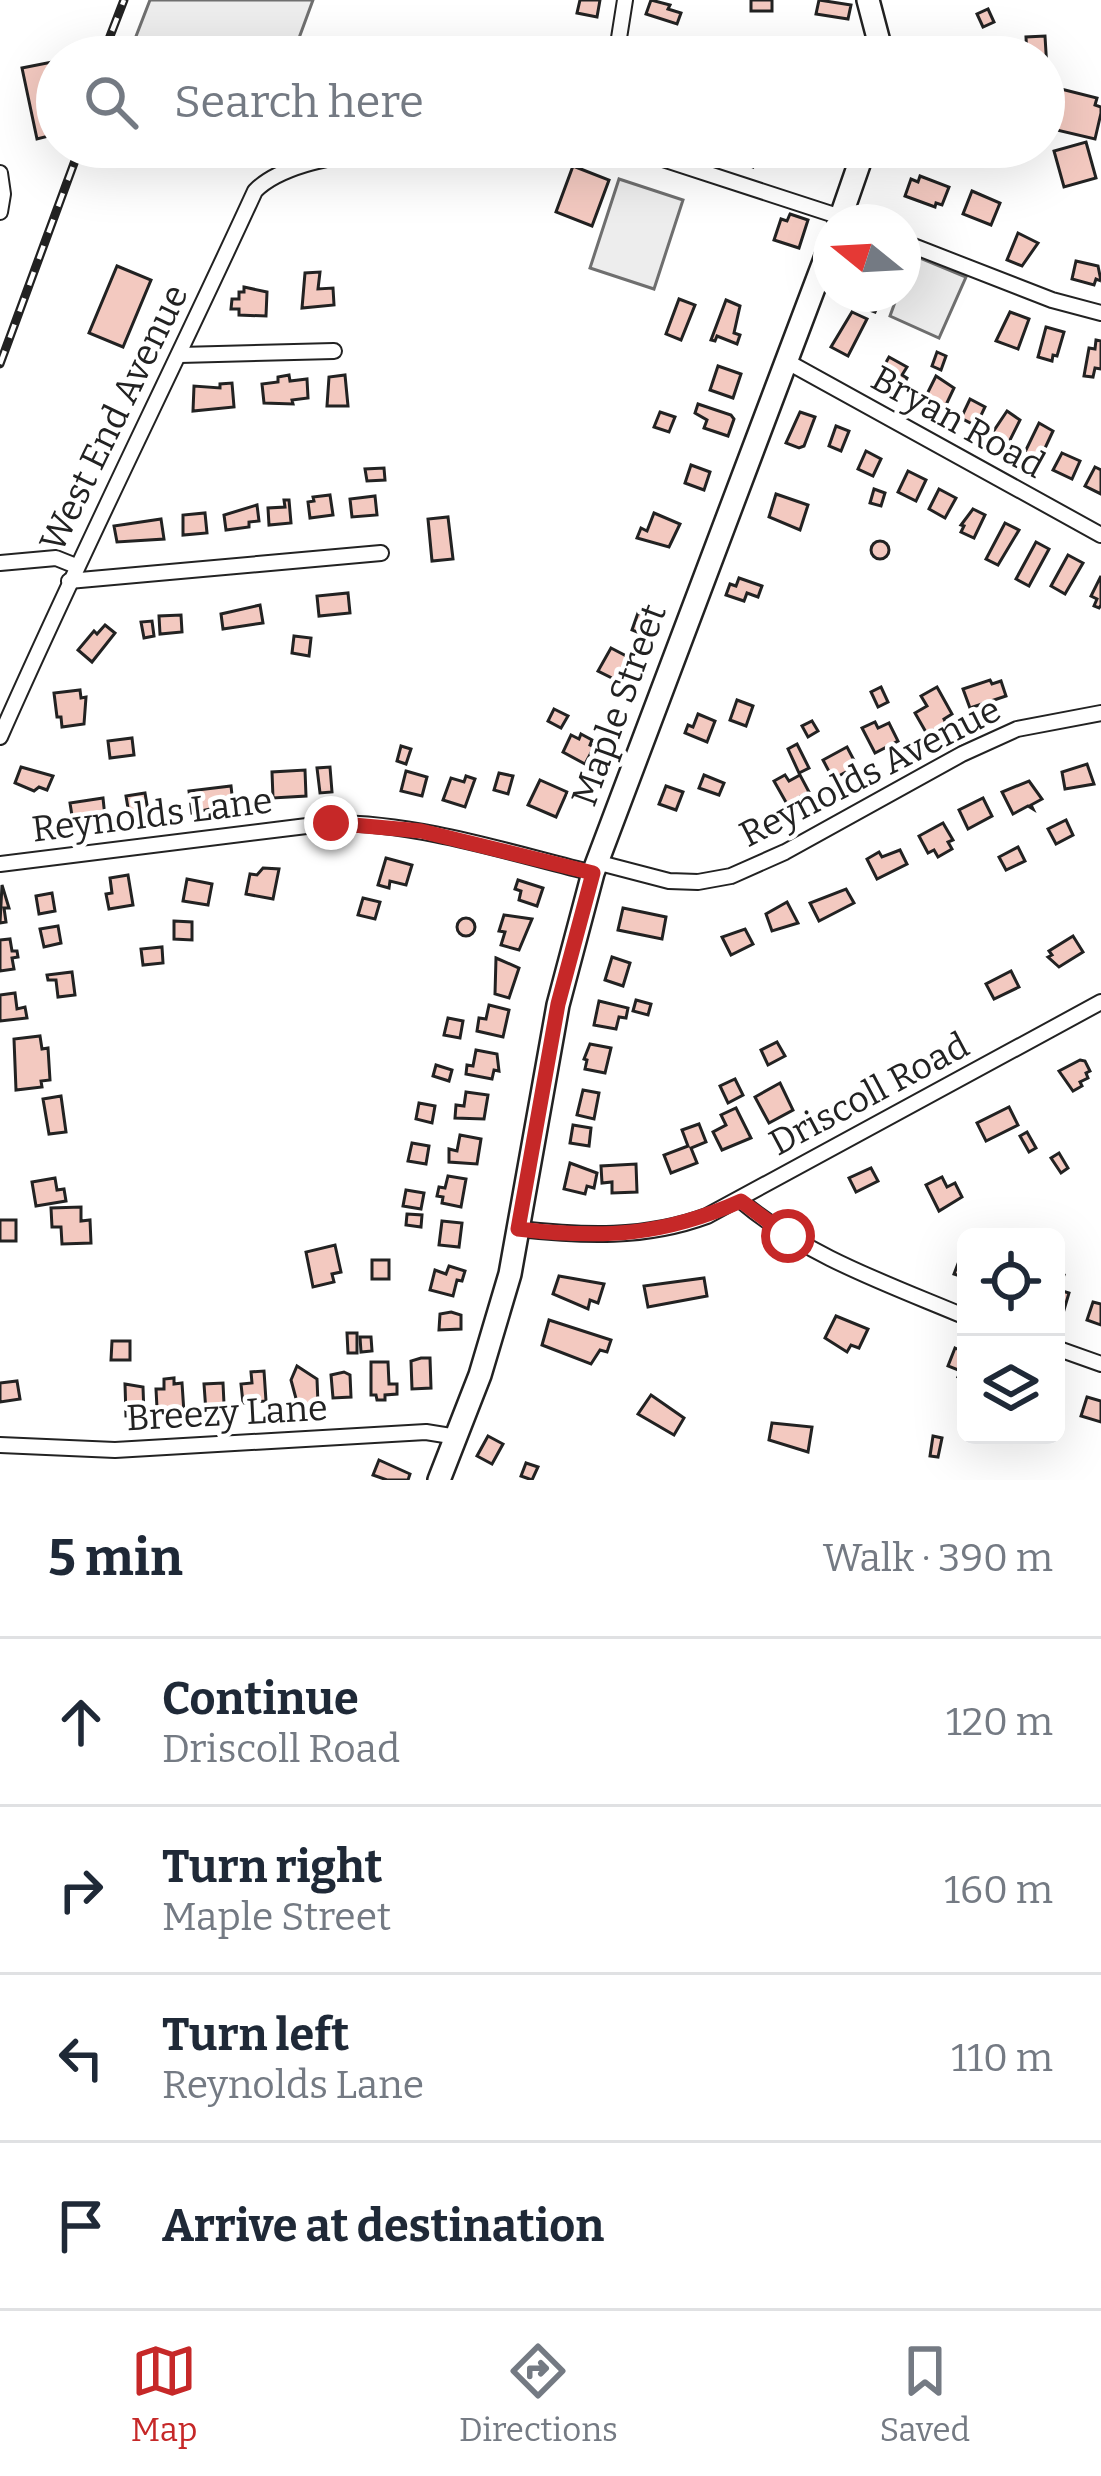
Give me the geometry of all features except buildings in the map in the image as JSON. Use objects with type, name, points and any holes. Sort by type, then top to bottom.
[{"type":"street","points":[[619,36],[625,0]]},
{"type":"street","points":[[868,0],[877,36]]},
{"type":"street","name":"West End Avenue","points":[[0,737],[255,191],[292,168]]},
{"type":"street","points":[[689,168],[813,209]]},
{"type":"street","points":[[849,204],[859,168]]},
{"type":"street","points":[[0,173],[0,212]]},
{"type":"street","points":[[921,249],[1101,314]]},
{"type":"street","name":"Maple Street","points":[[439,1480],[499,1319],[558,1004],[595,867],[813,290]]},
{"type":"street","points":[[180,355],[334,351]]},
{"type":"street","name":"Bryan Road","points":[[786,361],[1101,535]]},
{"type":"street","points":[[69,581],[381,553]]},
{"type":"street","points":[[0,563],[56,558],[76,566]]},
{"type":"street","name":"Reynolds Avenue","points":[[595,867],[698,882],[731,876],[1017,729],[1101,713]]},
{"type":"street","name":"Reynolds Lane","points":[[0,864],[331,823],[364,823],[595,867]]},
{"type":"street","name":"Driscoll Road","points":[[518,1229],[628,1234],[682,1225],[741,1201],[1101,1002]]},
{"type":"street","points":[[741,1201],[788,1236],[957,1313]]},
{"type":"street","points":[[1065,1351],[1101,1364]]},
{"type":"street","name":"Breezy Lane","points":[[0,1445],[115,1450],[426,1432],[457,1437]]},
{"type":"shaded area","points":[[150,0],[313,0],[300,36],[136,36]]},
{"type":"shaded area","points":[[619,179],[683,200],[654,289],[590,268]]},
{"type":"shaded area","points":[[921,258],[966,277],[939,338],[890,316],[891,312],[921,312]]},
{"type":"railway","points":[[110,36],[124,0]]},
{"type":"railway","points":[[0,364],[72,168]]},
{"type":"route","points":[[331,823],[421,831],[593,873],[558,1004],[518,1229],[628,1234],[682,1225],[741,1201],[788,1236]]}]
